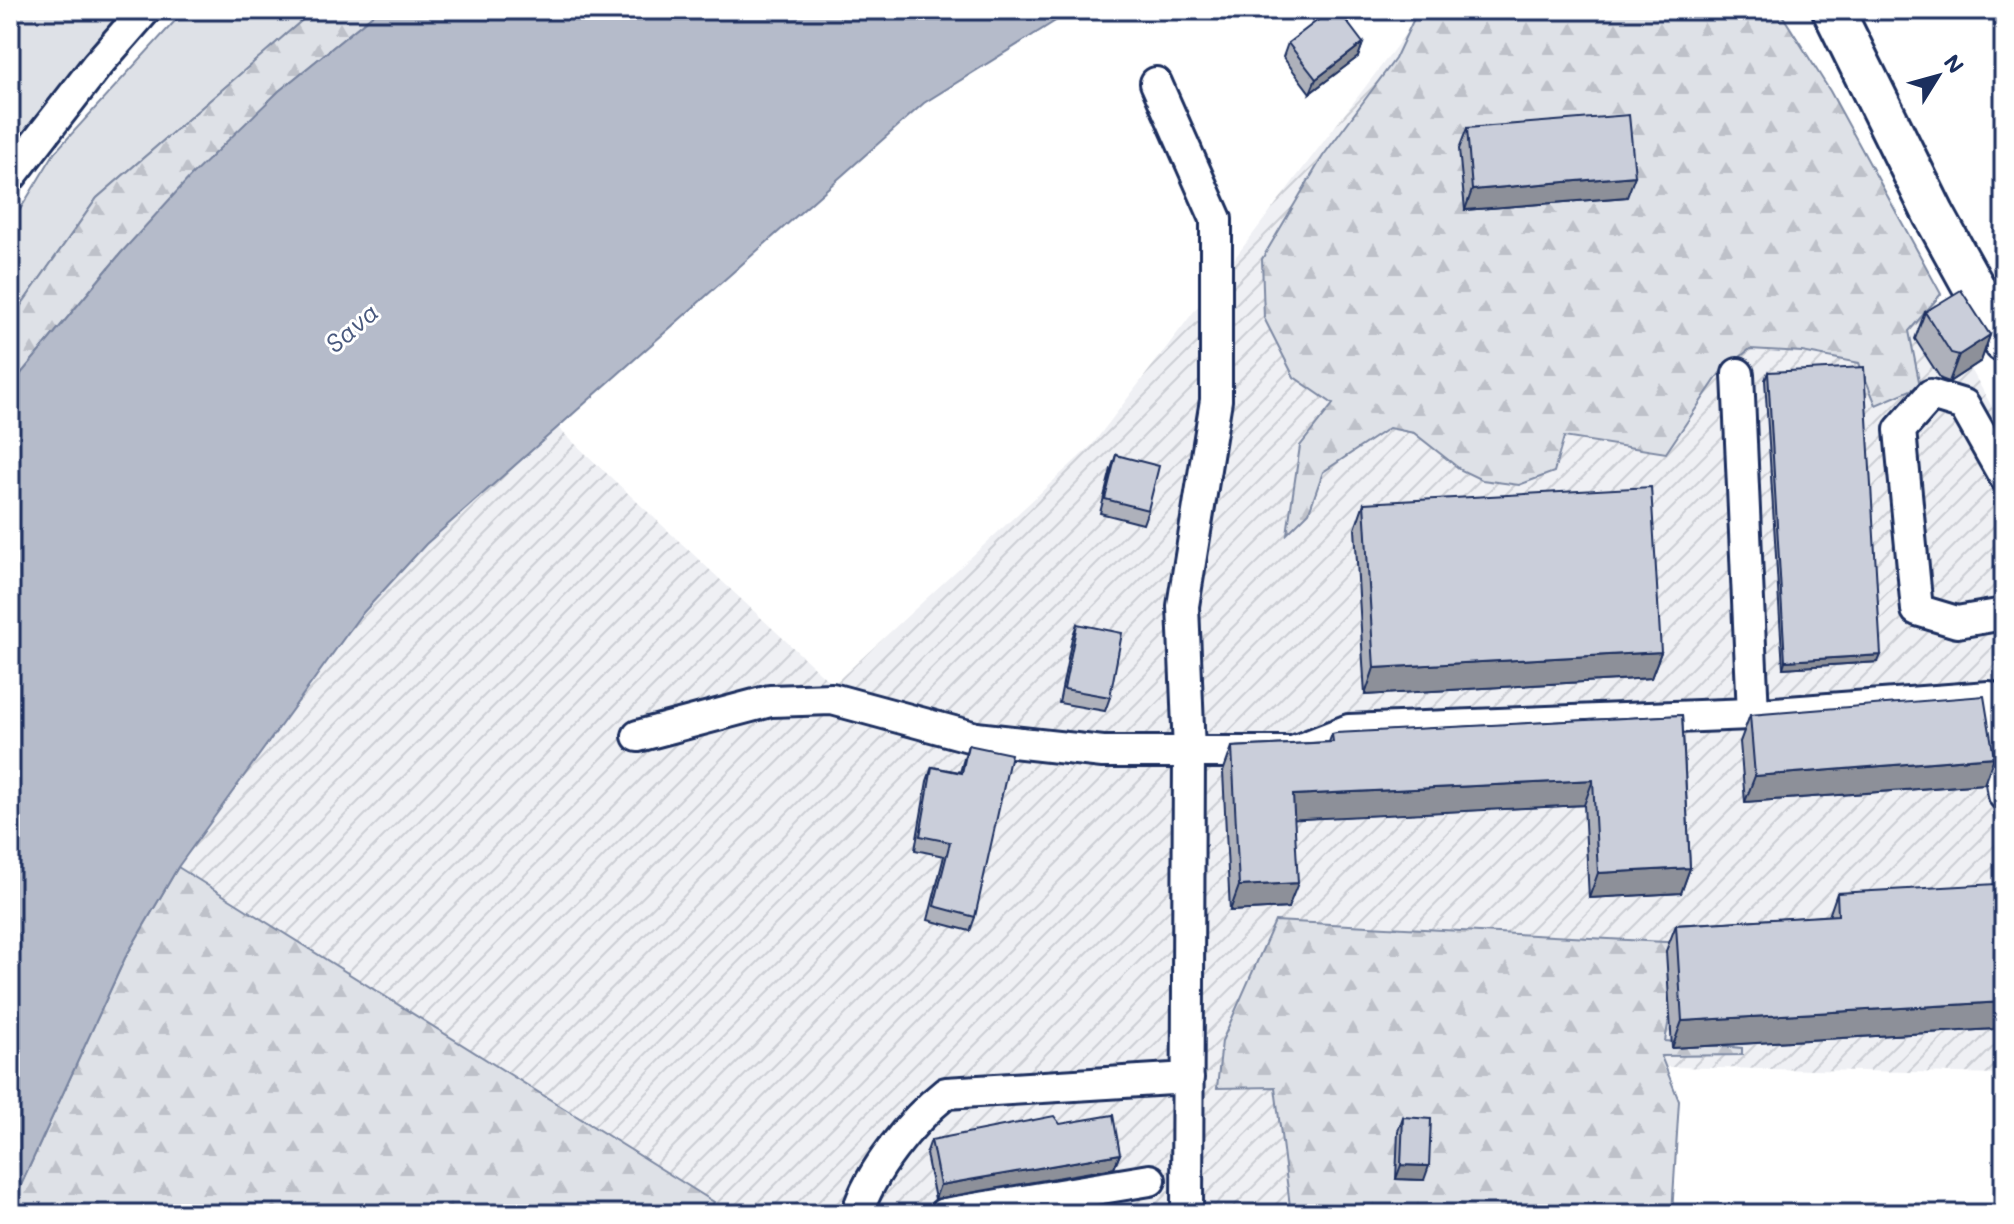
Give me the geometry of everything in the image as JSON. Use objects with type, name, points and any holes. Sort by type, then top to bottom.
[{"type":"main road","points":[[1833,10],[1934,215],[2004,342]]},
{"type":"street","points":[[10,177],[97,65],[145,10]]},
{"type":"street","points":[[1156,83],[1216,219],[1216,400],[1183,606],[1189,752],[1187,1214]]},
{"type":"street","points":[[1738,374],[1753,714]]},
{"type":"street","points":[[2004,476],[1964,405],[1931,395],[1900,430],[1917,610],[1957,622],[2004,614]]},
{"type":"street","points":[[638,736],[770,701],[832,699],[976,738],[1103,752],[1293,752],[1349,730],[1753,714],[1996,696],[2004,795]]},
{"type":"street","points":[[857,1214],[875,1175],[924,1111],[946,1093],[1188,1078]]},
{"type":"street","points":[[944,1214],[1150,1180]]},
{"type":"shaded area","points":[[1424,10],[1774,10],[2004,429],[2004,1074],[1339,1060],[1330,1214],[734,1214],[178,867],[360,616],[426,544],[557,427],[833,685],[1092,445]]},
{"type":"green space","points":[[18,10],[142,10],[10,167],[10,13]]},
{"type":"green space","points":[[185,10],[314,10],[97,198],[10,321],[10,226],[55,152]]},
{"type":"green space","points":[[314,10],[379,10],[279,91],[121,253],[10,387],[10,321],[97,198]]},
{"type":"green space","points":[[1418,10],[1779,10],[1830,91],[1941,294],[1909,331],[1920,386],[1876,405],[1859,363],[1802,352],[1750,349],[1720,373],[1666,453],[1564,437],[1554,472],[1519,485],[1482,480],[1461,470],[1414,433],[1389,428],[1323,472],[1309,512],[1287,534],[1300,446],[1333,404],[1294,377],[1264,318],[1262,259],[1323,156],[1395,59]]},
{"type":"green space","points":[[178,867],[714,1202],[706,1214],[10,1214],[125,958]]},
{"type":"green space","points":[[1275,921],[1683,943],[1665,1041],[1742,1048],[1742,1055],[1661,1056],[1679,1101],[1672,1214],[1291,1214],[1275,1087],[1217,1088],[1222,1041]]},
{"type":"water","name":"Sava","points":[[379,10],[1073,10],[924,103],[426,544],[360,616],[178,867],[125,958],[10,1209],[10,387],[121,253],[190,177],[279,91]]},
{"type":"building","points":[[1331,10],[1338,10],[1363,43],[1316,79],[1288,43]]},
{"type":"building","points":[[1629,115],[1635,176],[1472,190],[1467,128]]},
{"type":"building","points":[[1961,290],[1990,335],[1959,355],[1951,353],[1925,312]]},
{"type":"building","points":[[1864,367],[1881,655],[1785,661],[1768,372]]},
{"type":"building","points":[[1116,455],[1159,466],[1148,510],[1105,499]]},
{"type":"building","points":[[1651,487],[1661,652],[1374,668],[1364,503]]},
{"type":"building","points":[[1077,624],[1122,633],[1110,697],[1064,689]]},
{"type":"building","points":[[1984,696],[1994,757],[1755,776],[1750,715]]},
{"type":"building","points":[[1682,715],[1690,868],[1598,873],[1593,780],[1293,795],[1298,883],[1239,886],[1232,747],[1333,742],[1332,734],[1336,733]]},
{"type":"building","points":[[968,745],[1011,754],[975,917],[934,906],[950,842],[920,836],[932,767],[962,773]]},
{"type":"building","points":[[1996,884],[2003,1002],[1682,1021],[1676,925],[1838,915],[1837,893]]},
{"type":"building","points":[[1113,1115],[1120,1154],[940,1185],[931,1140],[1054,1116],[1060,1124]]},
{"type":"building","points":[[1403,1117],[1431,1119],[1429,1166],[1401,1165]]}]
